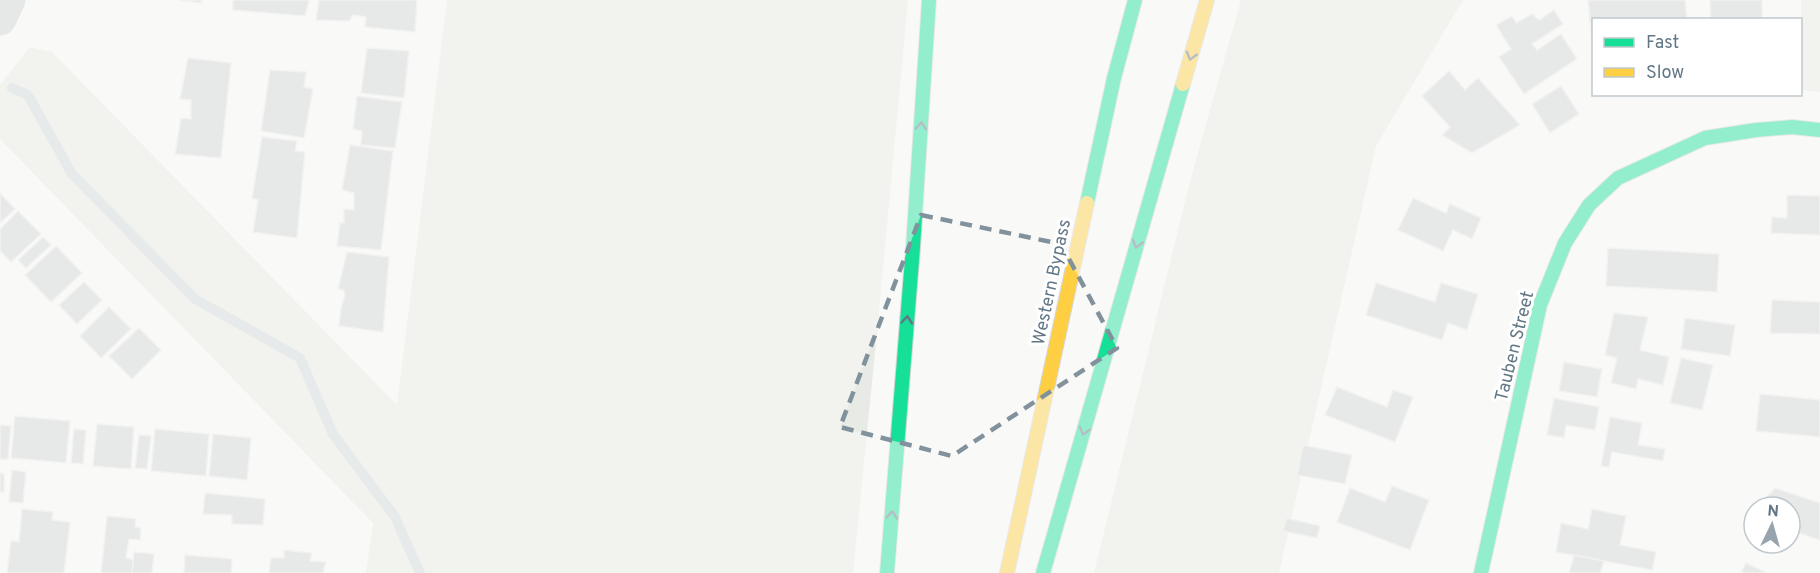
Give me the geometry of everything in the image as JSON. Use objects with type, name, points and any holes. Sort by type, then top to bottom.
[{"type":"main road","points":[[887,573],[913,247],[929,0]]},
{"type":"main road","name":"Western Bypass","points":[[1007,573],[1114,78],[1135,0]]},
{"type":"main road","points":[[1043,573],[1207,0]]},
{"type":"main road","name":"Tauben Street","points":[[1481,573],[1540,305],[1565,243],[1589,205],[1618,178],[1705,138],[1792,127],[1820,130]]},
{"type":"street","points":[[0,20],[9,0]]},
{"type":"highlighted area","points":[[921,215],[1061,244],[1117,348],[952,456],[840,427]]},
{"type":"shaded area","points":[[447,0],[908,0],[853,573],[366,573],[373,523],[0,139],[0,85],[30,47],[52,52],[397,405]]},
{"type":"shaded area","points":[[1241,0],[1463,0],[1376,146],[1279,573],[1094,573],[1190,181]]},
{"type":"shaded area","points":[[1801,0],[1820,0],[1820,92],[1802,90]]},
{"type":"building","points":[[178,0],[202,0],[201,3]]},
{"type":"building","points":[[233,0],[309,0],[305,16],[233,10]]},
{"type":"building","points":[[319,0],[417,0],[415,32],[365,27],[366,17],[353,15],[349,21],[316,20]]},
{"type":"building","points":[[1588,0],[1685,0],[1687,18],[1592,18],[1592,41]]},
{"type":"building","points":[[1710,0],[1762,0],[1762,18],[1711,18]]},
{"type":"building","points":[[1554,10],[1563,24],[1532,44],[1537,50],[1561,34],[1577,59],[1524,94],[1499,57],[1511,49],[1496,25],[1512,16],[1516,23],[1532,14],[1539,20]]},
{"type":"building","points":[[367,48],[409,51],[404,98],[361,93]]},
{"type":"building","points":[[188,58],[231,63],[221,158],[175,154],[181,118],[191,119],[191,100],[180,99]]},
{"type":"building","points":[[270,70],[306,72],[304,87],[313,89],[304,138],[261,131]]},
{"type":"building","points":[[1449,71],[1465,90],[1478,78],[1520,125],[1472,153],[1442,135],[1450,127],[1422,96]]},
{"type":"building","points":[[1561,86],[1579,114],[1550,133],[1532,104]]},
{"type":"building","points":[[357,96],[402,102],[395,148],[361,145],[362,131],[353,129]]},
{"type":"building","points":[[262,137],[297,141],[295,151],[305,152],[297,238],[253,232],[258,200],[252,198]]},
{"type":"building","points":[[350,145],[393,151],[381,250],[337,246],[340,223],[344,223],[344,209],[354,210],[354,193],[342,190]]},
{"type":"building","points":[[0,193],[15,209],[0,223]]},
{"type":"building","points":[[1787,195],[1820,196],[1820,235],[1771,233],[1772,217],[1787,218]]},
{"type":"building","points":[[1413,198],[1446,213],[1450,204],[1481,218],[1472,239],[1453,230],[1443,251],[1398,230]]},
{"type":"building","points":[[18,211],[41,234],[11,262],[0,251],[0,229]]},
{"type":"building","points":[[43,237],[51,245],[26,268],[18,260]]},
{"type":"building","points":[[56,246],[82,273],[51,302],[25,275]]},
{"type":"building","points":[[1608,248],[1719,254],[1717,292],[1606,286]]},
{"type":"building","points":[[347,252],[389,257],[383,332],[339,326],[345,295],[344,290],[338,289]]},
{"type":"building","points":[[84,282],[102,300],[77,324],[59,305]]},
{"type":"building","points":[[1376,283],[1435,302],[1441,283],[1478,294],[1467,330],[1448,323],[1442,340],[1366,315]]},
{"type":"building","points":[[1772,300],[1820,302],[1820,334],[1770,333]]},
{"type":"building","points":[[109,307],[131,329],[101,358],[80,336]]},
{"type":"building","points":[[1614,313],[1648,317],[1640,350],[1669,357],[1663,385],[1638,379],[1636,389],[1611,383],[1617,358],[1605,355]]},
{"type":"building","points":[[1685,318],[1735,325],[1730,356],[1681,349]]},
{"type":"building","points":[[139,328],[161,350],[132,379],[109,356]]},
{"type":"building","points":[[1681,358],[1713,365],[1702,410],[1670,403]]},
{"type":"building","points":[[1564,362],[1602,369],[1597,397],[1559,391]]},
{"type":"building","points":[[1337,387],[1387,407],[1393,390],[1413,397],[1395,442],[1325,415]]},
{"type":"building","points":[[1760,394],[1820,400],[1820,437],[1756,431]]},
{"type":"building","points":[[1554,398],[1599,407],[1595,430],[1566,425],[1564,438],[1547,435]]},
{"type":"building","points":[[15,416],[70,421],[66,463],[11,458]]},
{"type":"building","points":[[1610,417],[1642,423],[1638,445],[1665,449],[1663,461],[1612,452],[1609,467],[1601,466]]},
{"type":"building","points":[[97,424],[134,427],[131,469],[93,466]]},
{"type":"building","points":[[0,425],[11,426],[8,459],[0,459]]},
{"type":"building","points":[[74,429],[86,430],[83,464],[71,463]]},
{"type":"building","points":[[155,429],[209,434],[206,476],[151,471]]},
{"type":"building","points":[[213,434],[251,438],[247,480],[209,476]]},
{"type":"building","points":[[139,435],[151,436],[147,469],[135,468]]},
{"type":"building","points":[[1303,445],[1352,455],[1345,484],[1297,475]]},
{"type":"building","points":[[12,470],[26,472],[23,503],[9,502]]},
{"type":"building","points":[[0,473],[4,474],[4,492],[0,492]]},
{"type":"building","points":[[1392,486],[1429,500],[1410,550],[1337,522],[1350,488],[1385,502]]},
{"type":"building","points":[[1775,488],[1796,495],[1769,495]]},
{"type":"building","points":[[205,493],[265,499],[263,525],[232,524],[232,515],[203,514]]},
{"type":"building","points":[[1802,497],[1820,503],[1820,540],[1802,534]]},
{"type":"building","points":[[22,509],[53,512],[52,520],[70,522],[64,573],[7,573],[11,541],[19,542]]},
{"type":"building","points":[[1592,509],[1626,516],[1620,545],[1656,552],[1652,570],[1556,552],[1561,523],[1588,529]]},
{"type":"building","points":[[107,516],[136,519],[135,527],[141,528],[140,540],[129,539],[126,558],[139,561],[138,573],[101,573]]},
{"type":"building","points":[[1286,518],[1320,526],[1317,538],[1283,531]]},
{"type":"building","points":[[284,550],[312,553],[310,561],[326,562],[323,573],[269,573],[271,558],[284,558]]},
{"type":"building","points":[[134,552],[154,554],[152,573],[132,573]]},
{"type":"building","points":[[185,555],[232,559],[231,573],[184,573]]},
{"type":"building","points":[[1574,555],[1604,561],[1600,573],[1569,573]]},
{"type":"building","points":[[1746,563],[1767,573],[1741,573]]},
{"type":"waterway","points":[[12,88],[28,95],[72,174],[195,299],[300,358],[333,434],[395,517],[420,573]]},
{"type":"traffic: fast","points":[[887,573],[913,247],[929,0]]},
{"type":"traffic: fast","points":[[1087,203],[1114,78],[1135,0]]},
{"type":"traffic: fast","points":[[1043,573],[1183,84]]},
{"type":"traffic: fast","points":[[1481,573],[1540,305],[1565,243],[1589,205],[1618,178],[1705,138],[1792,127],[1820,130]]},
{"type":"traffic: slow","points":[[1183,84],[1207,0]]},
{"type":"traffic: slow","points":[[1007,573],[1087,203]]}]
